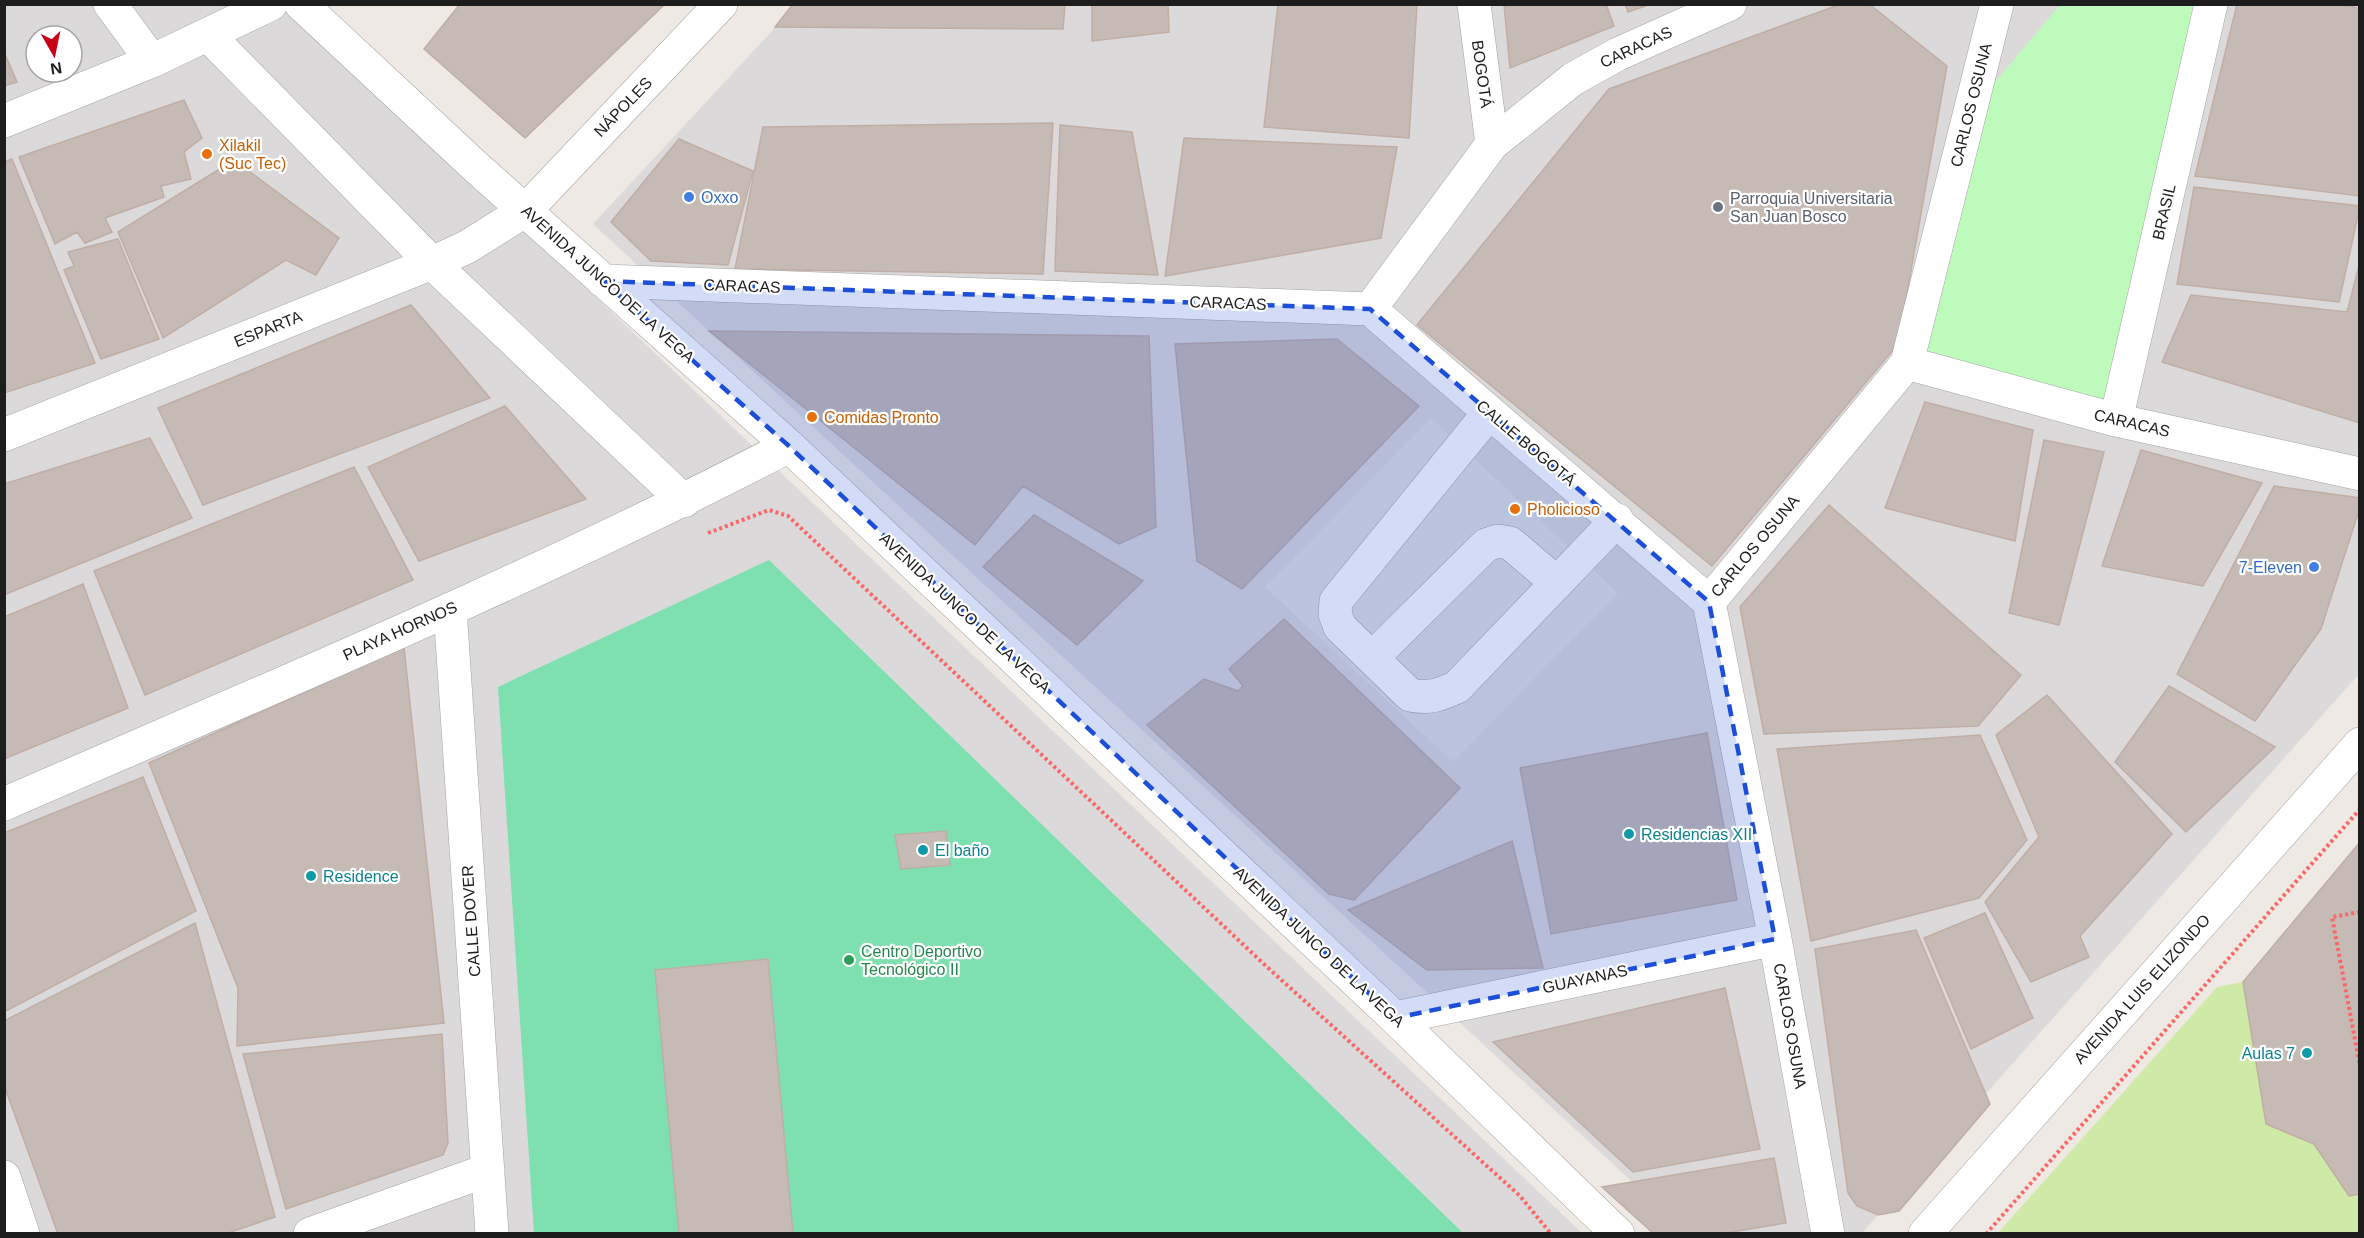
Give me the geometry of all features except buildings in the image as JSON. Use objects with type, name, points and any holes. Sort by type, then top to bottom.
[{"type":"street","points":[[4,121],[152,62],[271,4]]},
{"type":"street","name":"AVENIDA JUNCO DE LA VEGA","points":[[301,4],[603,281],[789,446],[1395,1018],[1618,1233]]},
{"type":"street","name":"NÁPOLES","points":[[525,210],[721,4]]},
{"type":"street","name":"BOGOTÁ","points":[[1474,4],[1492,144]]},
{"type":"street","name":"CARACAS","points":[[603,281],[1370,309],[1492,144],[1573,79],[1618,54],[1730,4]]},
{"type":"street","name":"CARLOS OSUNA","points":[[1828,1233],[1775,939],[1709,602],[1907,363],[1997,4]]},
{"type":"street","name":"BRASIL","points":[[2116,420],[2211,4]]},
{"type":"street","points":[[116,6],[152,62]]},
{"type":"street","points":[[209,36],[432,263],[684,501]]},
{"type":"street","name":"ESPARTA","points":[[4,435],[432,263],[466,247],[525,210]]},
{"type":"street","name":"CALLE BOGOTÁ","points":[[1370,309],[1617,520],[1709,602]]},
{"type":"street","name":"CARACAS","points":[[1907,363],[2116,420],[2360,474]]},
{"type":"street","points":[[1489,413],[1336,601],[1335,614],[1340,627],[1410,695],[1424,698],[1439,695],[1457,687],[1617,520]]},
{"type":"street","name":"PLAYA HORNOS","points":[[4,804],[450,609],[684,501],[789,446]]},
{"type":"street","points":[[1372,658],[1486,545],[1498,541],[1510,543],[1557,583]]},
{"type":"street","name":"CALLE DOVER","points":[[450,609],[492,1233]]},
{"type":"street","name":"AVENIDA LUIS ELIZONDO","points":[[1939,1230],[2360,744]]},
{"type":"street","name":"GUAYANAS","points":[[1395,1018],[1775,939]]},
{"type":"street","points":[[310,1233],[488,1170]]},
{"type":"street","points":[[4,1177],[24,1233]]},
{"type":"path","points":[[706,534],[770,510],[788,516],[1266,966],[1520,1196],[1551,1233]]},
{"type":"path","points":[[1986,1233],[2360,809]]},
{"type":"path","points":[[2360,912],[2332,917],[2360,1066]]},
{"type":"highlighted area","points":[[603,281],[1370,309],[1709,602],[1775,939],[1395,1018],[789,446]]},
{"type":"shaded area","points":[[5,4],[288,5],[1582,1233],[5,1234]]},
{"type":"shaded area","points":[[796,5],[2359,5],[2359,674],[1862,1233],[1688,1233],[593,224]]},
{"type":"shaded area","points":[[1431,418],[1618,593],[1453,762],[1265,587]]},
{"type":"green space","points":[[2060,5],[2211,5],[2116,420],[1907,363],[1968,114]]},
{"type":"green space","name":"Centro Deportivo Tecnológico II","points":[[769,560],[1463,1233],[534,1233],[498,687]]},
{"type":"green space","points":[[2243,982],[2266,1124],[2314,1144],[2349,1196],[2359,1195],[2359,1233],[1997,1234],[2217,987]]},
{"type":"place","name":"Xilakil (Suc Tec)","points":[[207,154]]},
{"type":"place","name":"Oxxo","points":[[689,197]]},
{"type":"place","name":"Parroquia Universitaria San Juan Bosco","points":[[1718,207]]},
{"type":"place","name":"Comidas Pronto","points":[[812,417]]},
{"type":"place","name":"Pholicioso","points":[[1515,509]]},
{"type":"place","name":"7-Eleven","points":[[2314,567]]},
{"type":"place","name":"Residencias XII","points":[[1629,834]]},
{"type":"place","name":"El baño","points":[[923,850]]},
{"type":"place","name":"Residence","points":[[311,876]]},
{"type":"place","name":"Centro Deportivo Tecnológico II","points":[[849,960]]},
{"type":"place","name":"Aulas 7","points":[[2307,1053]]}]
